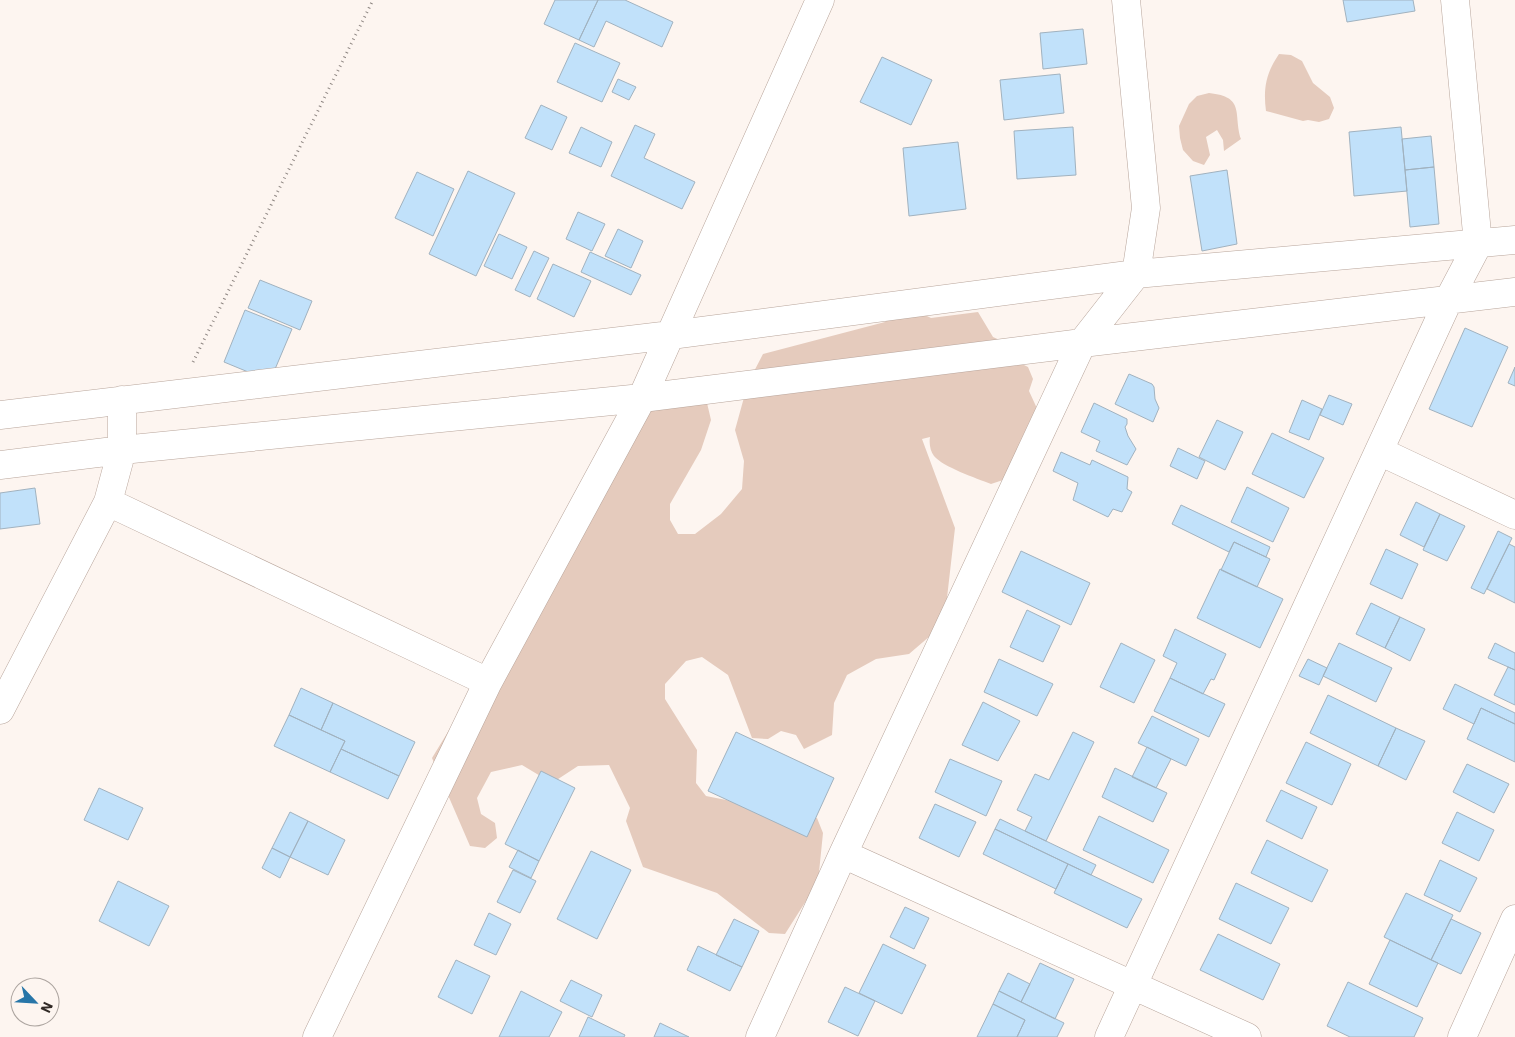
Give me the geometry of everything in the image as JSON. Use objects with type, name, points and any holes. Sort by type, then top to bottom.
[{"type":"street","points":[[318,1037],[488,682],[642,398],[820,0]]},
{"type":"street","points":[[760,1037],[842,854],[1082,343],[1136,274],[1146,208],[1126,0]]},
{"type":"street","points":[[1109,1037],[1378,451],[1448,301],[1478,244],[1455,0]]},
{"type":"street","points":[[0,415],[671,335],[1136,274],[1515,240]]},
{"type":"street","points":[[0,465],[122,450],[642,398],[1082,343],[1515,292]]},
{"type":"street","points":[[0,710],[108,502],[122,450],[122,400]]},
{"type":"street","points":[[1378,451],[1515,515]]},
{"type":"street","points":[[108,502],[488,682]]},
{"type":"street","points":[[842,854],[1247,1037]]},
{"type":"street","points":[[1462,1037],[1515,919]]},
{"type":"path","points":[[178,394],[373,0]]},
{"type":"shaded area","points":[[1279,54],[1291,55],[1302,61],[1313,83],[1330,97],[1334,108],[1329,119],[1319,122],[1303,121],[1266,111],[1266,81]]},
{"type":"shaded area","points":[[1209,93],[1221,95],[1233,103],[1236,108],[1241,139],[1224,151],[1223,140],[1217,130],[1206,137],[1210,155],[1204,165],[1193,161],[1183,150],[1179,126],[1189,104],[1197,96]]},
{"type":"shaded area","points":[[913,309],[931,318],[978,312],[993,337],[1004,342],[1018,362],[1028,367],[1033,379],[1029,391],[1040,415],[1012,477],[991,484],[960,472],[938,460],[930,447],[930,437],[922,439],[955,528],[944,624],[909,654],[876,659],[847,675],[834,703],[832,735],[804,749],[796,735],[781,731],[768,739],[752,738],[728,675],[702,657],[686,661],[665,684],[665,699],[697,750],[696,783],[706,796],[817,818],[823,833],[818,882],[785,934],[769,933],[717,893],[643,867],[626,821],[630,808],[609,765],[578,766],[552,783],[522,765],[491,772],[477,798],[481,814],[495,823],[497,838],[485,848],[470,846],[432,758],[501,645],[628,395],[707,403],[711,420],[701,450],[670,504],[670,520],[678,534],[695,534],[721,514],[742,489],[744,461],[735,430],[748,383],[763,354],[885,322],[889,316]]},
{"type":"building","points":[[555,0],[598,0],[579,40],[544,24]]},
{"type":"building","points":[[598,0],[625,0],[673,22],[662,47],[606,21],[594,47],[579,40]]},
{"type":"building","points":[[1343,0],[1413,0],[1415,11],[1347,22]]},
{"type":"building","points":[[1083,29],[1087,64],[1043,69],[1040,33]]},
{"type":"building","points":[[575,43],[620,63],[602,102],[557,82]]},
{"type":"building","points":[[882,57],[932,80],[911,125],[860,102]]},
{"type":"building","points":[[1060,74],[1064,113],[1004,120],[1000,80]]},
{"type":"building","points":[[618,79],[636,87],[629,100],[612,92]]},
{"type":"building","points":[[541,105],[567,117],[552,150],[525,138]]},
{"type":"building","points":[[635,125],[655,134],[644,158],[695,182],[682,209],[611,176]]},
{"type":"building","points":[[581,127],[612,142],[601,167],[569,153]]},
{"type":"building","points":[[1073,127],[1076,175],[1017,179],[1014,131]]},
{"type":"building","points":[[1401,127],[1407,191],[1354,196],[1349,132]]},
{"type":"building","points":[[1431,136],[1434,167],[1405,170],[1402,139]]},
{"type":"building","points":[[958,142],[966,209],[909,216],[903,148]]},
{"type":"building","points":[[1434,167],[1439,224],[1410,227],[1405,170]]},
{"type":"building","points":[[1227,170],[1237,244],[1202,251],[1190,176]]},
{"type":"building","points":[[468,171],[515,193],[476,276],[429,254]]},
{"type":"building","points":[[417,172],[454,189],[433,236],[395,218]]},
{"type":"building","points":[[578,212],[605,224],[592,251],[566,239]]},
{"type":"building","points":[[618,229],[643,241],[631,268],[605,256]]},
{"type":"building","points":[[499,234],[527,247],[512,279],[484,266]]},
{"type":"building","points":[[534,251],[549,258],[530,297],[515,290]]},
{"type":"building","points":[[590,252],[641,275],[631,295],[581,272]]},
{"type":"building","points":[[553,264],[591,281],[574,317],[537,299]]},
{"type":"building","points":[[260,280],[312,301],[300,330],[248,308]]},
{"type":"building","points":[[245,310],[292,329],[270,381],[224,362]]},
{"type":"building","points":[[1465,328],[1508,347],[1472,427],[1429,409]]},
{"type":"building","points":[[1515,367],[1515,386],[1508,383]]},
{"type":"building","points":[[1129,374],[1152,384],[1154,387],[1155,399],[1159,408],[1153,422],[1115,404]]},
{"type":"building","points":[[1329,395],[1352,404],[1343,425],[1320,415]]},
{"type":"building","points":[[1302,400],[1322,409],[1309,440],[1289,432]]},
{"type":"building","points":[[1094,403],[1127,419],[1125,427],[1136,449],[1127,465],[1096,451],[1100,441],[1081,432]]},
{"type":"building","points":[[1217,420],[1243,432],[1225,470],[1199,457]]},
{"type":"building","points":[[1272,433],[1324,458],[1304,498],[1252,474]]},
{"type":"building","points":[[1178,448],[1205,461],[1197,479],[1170,466]]},
{"type":"building","points":[[1061,452],[1090,465],[1092,460],[1128,477],[1127,489],[1132,492],[1122,512],[1113,509],[1108,517],[1073,500],[1078,483],[1053,471]]},
{"type":"building","points":[[1247,487],[1289,508],[1273,542],[1231,522]]},
{"type":"building","points":[[35,488],[40,524],[0,529],[0,493]]},
{"type":"building","points":[[1416,502],[1440,514],[1424,547],[1400,535]]},
{"type":"building","points":[[1181,505],[1270,547],[1266,557],[1234,542],[1229,552],[1172,524]]},
{"type":"building","points":[[1440,514],[1465,526],[1447,561],[1423,550]]},
{"type":"building","points":[[1498,531],[1512,538],[1484,594],[1471,588]]},
{"type":"building","points":[[1234,542],[1270,559],[1257,587],[1221,570]]},
{"type":"building","points":[[1509,544],[1515,547],[1515,603],[1487,589]]},
{"type":"building","points":[[1386,549],[1418,564],[1402,599],[1370,584]]},
{"type":"building","points":[[1021,551],[1090,583],[1071,625],[1002,592]]},
{"type":"building","points":[[1220,569],[1283,599],[1260,648],[1197,618]]},
{"type":"building","points":[[1371,603],[1400,617],[1385,648],[1356,634]]},
{"type":"building","points":[[1027,610],[1060,626],[1043,662],[1010,647]]},
{"type":"building","points":[[1400,617],[1425,629],[1410,661],[1385,648]]},
{"type":"building","points":[[1175,629],[1226,654],[1214,680],[1211,679],[1203,694],[1170,678],[1177,663],[1163,656]]},
{"type":"building","points":[[1121,643],[1155,660],[1134,703],[1100,687]]},
{"type":"building","points":[[1339,643],[1392,668],[1376,702],[1323,676]]},
{"type":"building","points":[[1495,643],[1515,653],[1515,670],[1488,658]]},
{"type":"building","points":[[999,659],[1053,684],[1037,716],[984,692]]},
{"type":"building","points":[[1308,659],[1327,668],[1319,685],[1299,676]]},
{"type":"building","points":[[1508,667],[1515,670],[1515,705],[1494,695]]},
{"type":"building","points":[[1170,678],[1225,704],[1209,737],[1154,711]]},
{"type":"building","points":[[1455,684],[1515,713],[1515,724],[1481,708],[1474,724],[1443,709]]},
{"type":"building","points":[[301,688],[333,703],[321,730],[289,715]]},
{"type":"building","points":[[1328,695],[1396,728],[1378,766],[1310,733]]},
{"type":"building","points":[[983,702],[1020,721],[998,761],[962,745]]},
{"type":"building","points":[[333,703],[415,742],[399,776],[341,749],[345,741],[321,730]]},
{"type":"building","points":[[1481,708],[1515,724],[1515,762],[1467,739]]},
{"type":"building","points":[[289,715],[345,741],[330,772],[274,746]]},
{"type":"building","points":[[1152,716],[1199,739],[1186,766],[1138,743]]},
{"type":"building","points":[[1396,728],[1425,741],[1406,780],[1378,766]]},
{"type":"building","points":[[736,732],[834,778],[807,837],[708,791]]},
{"type":"building","points":[[1073,732],[1094,742],[1046,841],[1025,831],[1032,817],[1017,810],[1035,774],[1049,780]]},
{"type":"building","points":[[1306,742],[1351,764],[1332,805],[1286,783]]},
{"type":"building","points":[[1147,747],[1171,759],[1156,788],[1132,777]]},
{"type":"building","points":[[341,749],[399,776],[388,799],[330,772]]},
{"type":"building","points":[[950,759],[1002,781],[986,816],[935,792]]},
{"type":"building","points":[[1467,764],[1509,784],[1494,813],[1453,792]]},
{"type":"building","points":[[1115,768],[1167,793],[1153,822],[1102,797]]},
{"type":"building","points":[[541,771],[575,788],[539,861],[505,844]]},
{"type":"building","points":[[99,788],[143,808],[128,840],[84,820]]},
{"type":"building","points":[[1281,790],[1317,807],[1302,839],[1266,821]]},
{"type":"building","points":[[935,804],[976,822],[959,857],[919,838]]},
{"type":"building","points":[[290,812],[308,821],[290,857],[272,848]]},
{"type":"building","points":[[1457,812],[1494,830],[1479,861],[1442,843]]},
{"type":"building","points":[[1099,816],[1169,850],[1153,883],[1083,850]]},
{"type":"building","points":[[1000,819],[1096,865],[1091,875],[995,829]]},
{"type":"building","points":[[308,821],[345,840],[328,875],[290,857]]},
{"type":"building","points":[[995,829],[1068,864],[1056,889],[983,854]]},
{"type":"building","points":[[1267,840],[1328,870],[1312,902],[1251,873]]},
{"type":"building","points":[[272,848],[290,857],[280,878],[262,868]]},
{"type":"building","points":[[518,850],[539,861],[531,878],[509,867]]},
{"type":"building","points":[[591,851],[631,870],[597,939],[557,919]]},
{"type":"building","points":[[1440,860],[1477,878],[1460,912],[1424,895]]},
{"type":"building","points":[[1068,864],[1142,899],[1127,928],[1054,893]]},
{"type":"building","points":[[513,870],[536,881],[520,913],[497,902]]},
{"type":"building","points":[[118,881],[169,906],[149,946],[99,921]]},
{"type":"building","points":[[1236,883],[1289,908],[1271,944],[1219,919]]},
{"type":"building","points":[[1406,893],[1453,915],[1431,960],[1384,937]]},
{"type":"building","points":[[905,907],[929,918],[914,949],[890,937]]},
{"type":"building","points":[[489,913],[511,924],[496,955],[474,945]]},
{"type":"building","points":[[734,919],[759,931],[742,967],[716,955]]},
{"type":"building","points":[[1451,919],[1481,933],[1461,974],[1431,960]]},
{"type":"building","points":[[1218,934],[1280,964],[1263,1000],[1200,970]]},
{"type":"building","points":[[1390,940],[1438,963],[1417,1007],[1369,984]]},
{"type":"building","points":[[883,944],[926,965],[902,1014],[859,993]]},
{"type":"building","points":[[698,946],[742,967],[730,991],[687,970]]},
{"type":"building","points":[[456,960],[490,976],[472,1014],[438,997]]},
{"type":"building","points":[[1040,963],[1074,979],[1055,1019],[1021,1002]]},
{"type":"building","points":[[1008,973],[1030,984],[1021,1002],[999,991]]},
{"type":"building","points":[[571,980],[602,995],[592,1017],[560,1001]]},
{"type":"building","points":[[1348,982],[1423,1018],[1414,1037],[1350,1037],[1327,1026]]},
{"type":"building","points":[[845,987],[875,1001],[858,1036],[828,1022]]},
{"type":"building","points":[[521,991],[562,1012],[549,1037],[499,1037]]},
{"type":"building","points":[[999,991],[1064,1023],[1057,1037],[1017,1037],[1025,1020],[993,1004]]},
{"type":"building","points":[[993,1004],[1025,1020],[1017,1037],[977,1037]]},
{"type":"building","points":[[588,1017],[625,1035],[624,1037],[579,1037]]},
{"type":"building","points":[[660,1023],[689,1037],[654,1037]]}]
